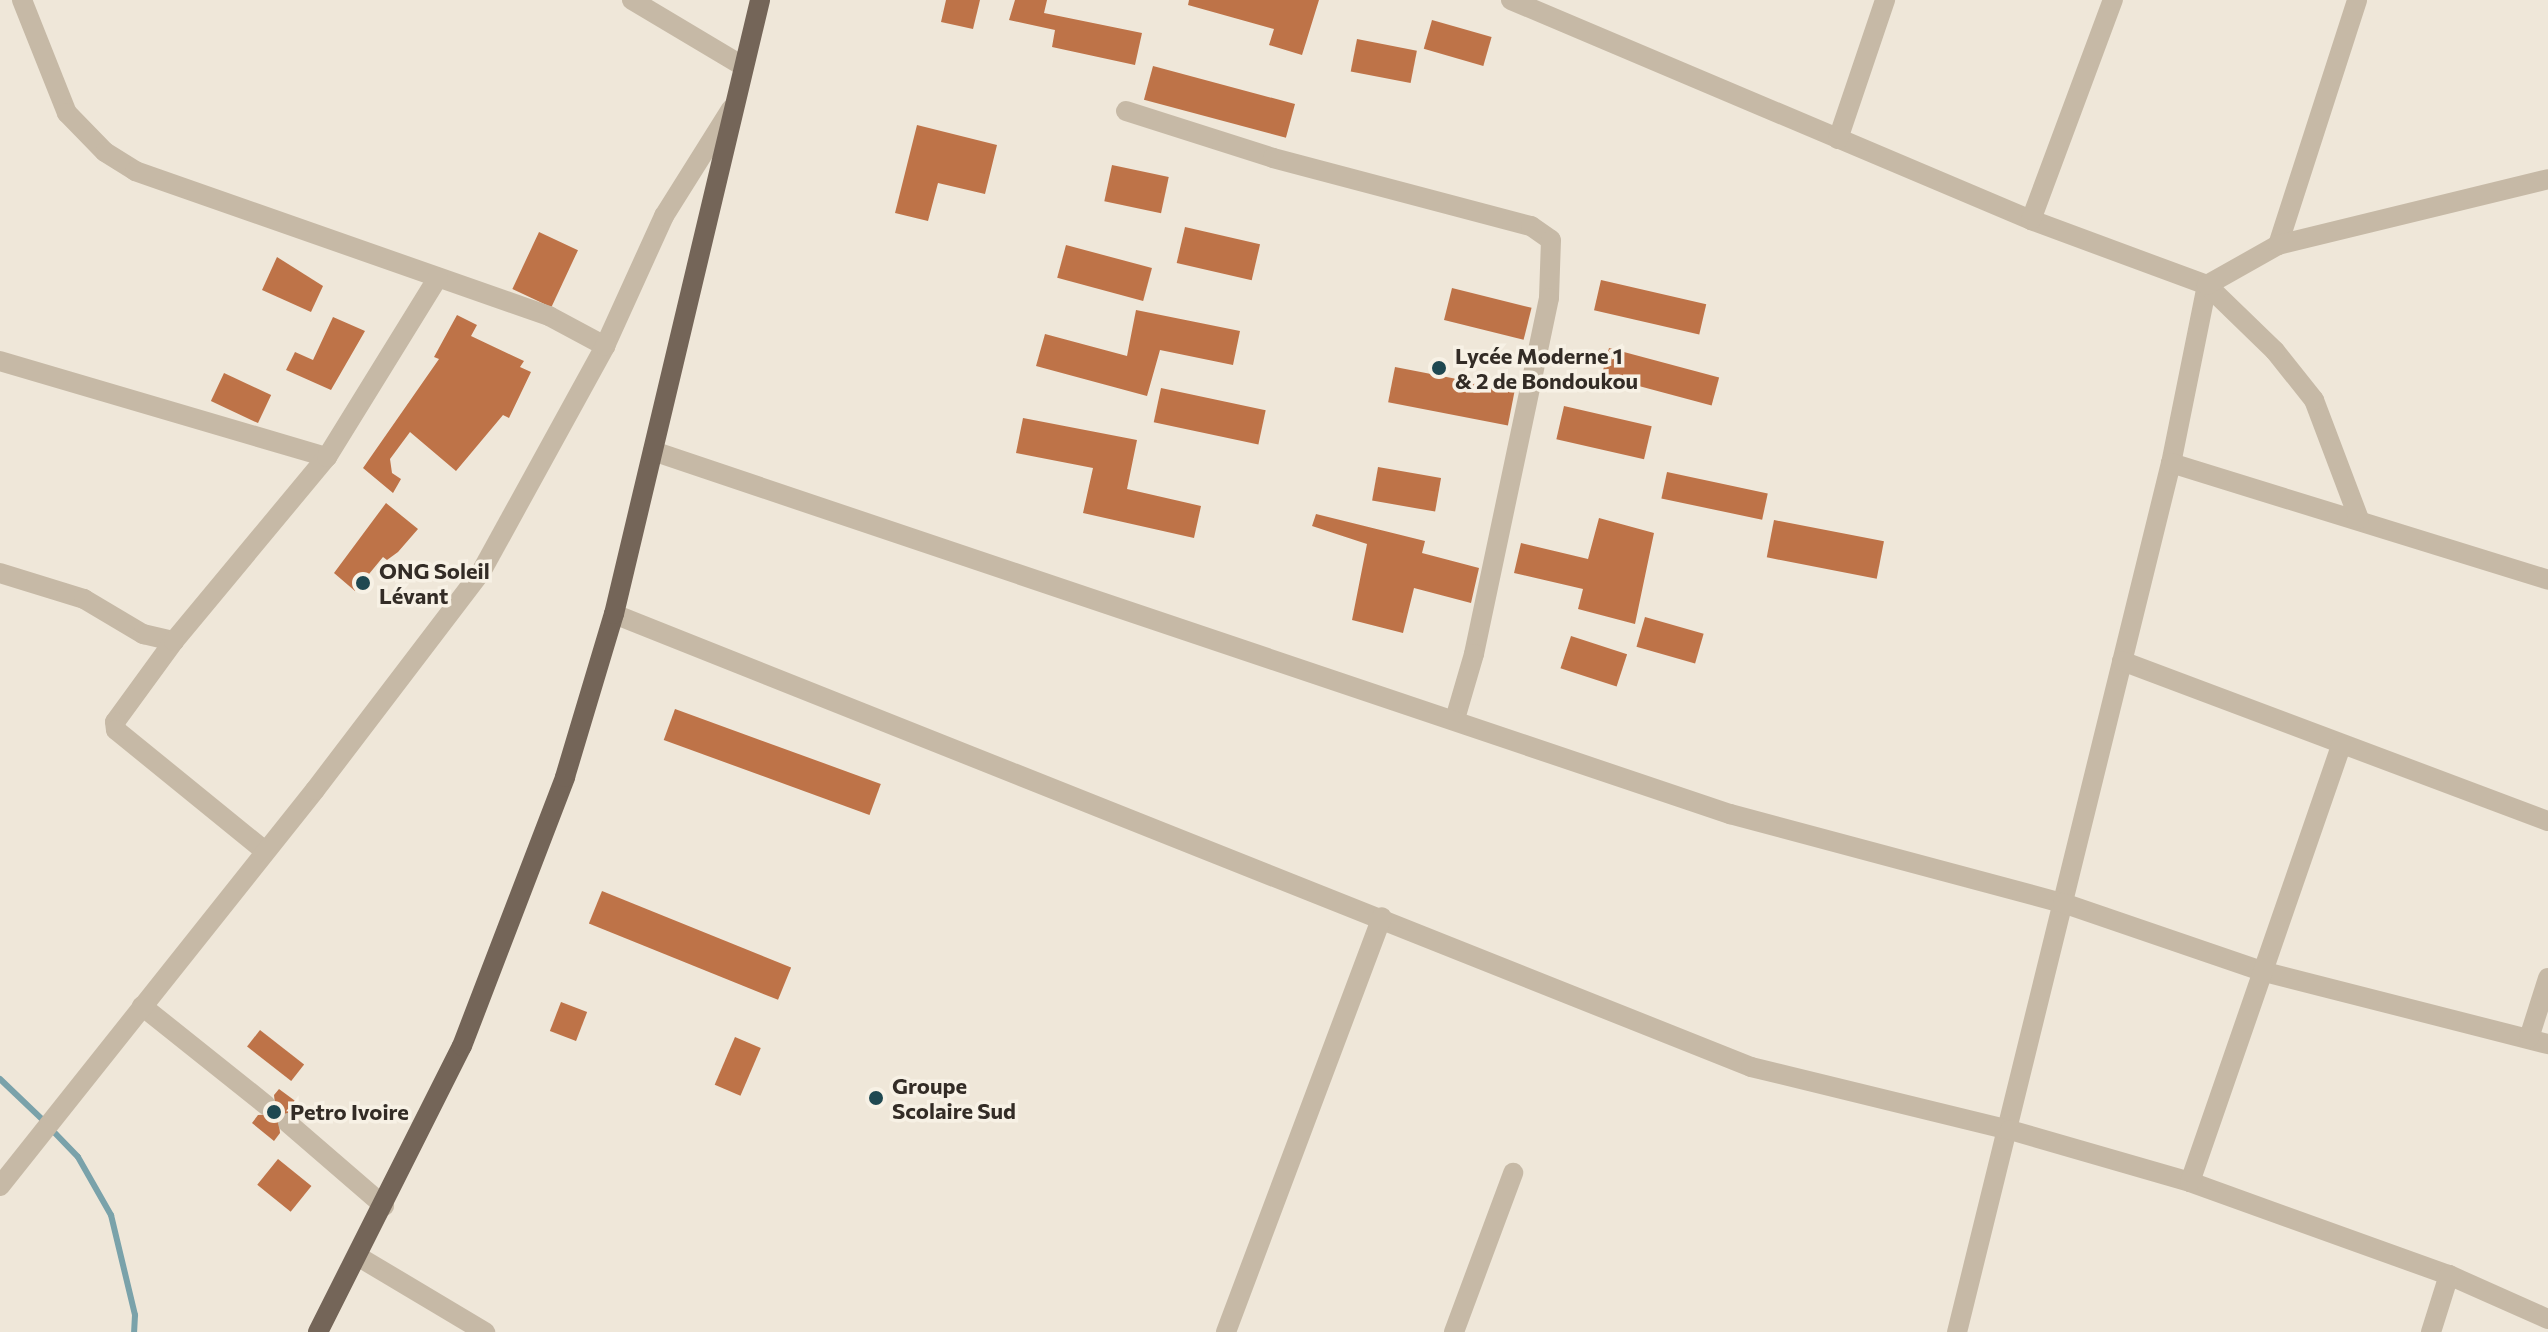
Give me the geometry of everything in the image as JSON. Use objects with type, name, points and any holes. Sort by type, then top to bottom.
[{"type":"main road","points":[[318,1332],[359,1257],[462,1046],[516,913],[565,777],[614,614],[741,65],[760,0]]},
{"type":"street","points":[[22,0],[55,94],[81,132],[135,171],[549,316],[605,346]]},
{"type":"street","points":[[632,0],[741,65]]},
{"type":"street","points":[[1511,0],[2031,220],[2207,285],[2275,351],[2314,400],[2359,519]]},
{"type":"street","points":[[1838,139],[1885,0]]},
{"type":"street","points":[[2031,220],[2113,0]]},
{"type":"street","points":[[2278,245],[2357,0]]},
{"type":"street","points":[[0,1186],[481,572],[605,346],[664,216],[731,109]]},
{"type":"street","points":[[1126,111],[1273,158],[1531,226],[1551,240],[1549,298],[1474,654],[1455,719]]},
{"type":"street","points":[[1957,1332],[2010,1130],[2171,463],[2207,285],[2278,245],[2548,179]]},
{"type":"street","points":[[265,851],[116,730],[115,722],[174,641],[327,457],[438,277]]},
{"type":"street","points":[[0,361],[327,457]]},
{"type":"street","points":[[653,451],[1730,814],[2063,903],[2265,972],[2539,1041],[2548,978]]},
{"type":"street","points":[[2171,463],[2548,580]]},
{"type":"street","points":[[0,573],[84,599],[143,634],[174,641]]},
{"type":"street","points":[[614,614],[1785,1079],[2010,1130],[2190,1182],[2449,1275],[2548,1319]]},
{"type":"street","points":[[2122,661],[2341,746],[2548,821]]},
{"type":"street","points":[[2190,1182],[2341,746]]},
{"type":"street","points":[[1226,1332],[1382,917]]},
{"type":"street","points":[[142,1006],[266,1105]]},
{"type":"street","points":[[288,1123],[384,1206]]},
{"type":"street","points":[[1454,1332],[1513,1173]]},
{"type":"street","points":[[359,1257],[485,1332]]},
{"type":"street","points":[[2431,1332],[2449,1275]]},
{"type":"building","points":[[946,0],[980,0],[973,29],[941,22]]},
{"type":"building","points":[[1015,0],[1047,0],[1044,13],[1142,33],[1135,65],[1052,47],[1055,30],[1009,20]]},
{"type":"building","points":[[1189,0],[1319,0],[1302,55],[1269,45],[1274,29],[1188,5]]},
{"type":"building","points":[[1432,20],[1492,37],[1483,66],[1424,49]]},
{"type":"building","points":[[1357,39],[1417,51],[1411,83],[1351,71]]},
{"type":"building","points":[[1153,66],[1295,104],[1286,138],[1144,100]]},
{"type":"building","points":[[917,125],[997,145],[985,194],[938,183],[928,221],[895,213]]},
{"type":"building","points":[[1112,165],[1169,177],[1161,213],[1104,201]]},
{"type":"building","points":[[1185,227],[1260,244],[1252,280],[1177,263]]},
{"type":"building","points":[[539,232],[578,250],[551,307],[512,289]]},
{"type":"building","points":[[1066,245],[1152,268],[1143,301],[1057,278]]},
{"type":"building","points":[[277,257],[323,286],[311,312],[262,290]]},
{"type":"building","points":[[1601,280],[1706,304],[1699,335],[1594,310]]},
{"type":"building","points":[[1452,288],[1532,308],[1524,340],[1444,320]]},
{"type":"building","points":[[1136,310],[1240,331],[1233,365],[1160,350],[1147,396],[1036,366],[1045,334],[1127,356]]},
{"type":"building","points":[[457,315],[477,325],[471,336],[524,361],[520,367],[531,372],[509,418],[503,415],[456,471],[410,432],[390,459],[392,473],[401,479],[393,493],[363,468],[439,359],[434,357]]},
{"type":"building","points":[[333,317],[365,331],[331,390],[286,370],[295,352],[313,360]]},
{"type":"building","points":[[1609,348],[1719,378],[1712,406],[1601,376]]},
{"type":"building","points":[[1395,367],[1515,390],[1508,426],[1388,402]]},
{"type":"building","points":[[224,373],[271,395],[258,423],[211,401]]},
{"type":"building","points":[[1161,388],[1266,410],[1258,444],[1154,422]]},
{"type":"building","points":[[1564,406],[1652,426],[1644,459],[1556,439]]},
{"type":"building","points":[[1023,418],[1137,440],[1127,489],[1201,506],[1194,538],[1083,513],[1093,468],[1016,453]]},
{"type":"building","points":[[1378,467],[1441,478],[1435,512],[1372,500]]},
{"type":"building","points":[[1667,472],[1768,493],[1762,520],[1661,498]]},
{"type":"building","points":[[386,503],[418,529],[398,552],[387,560],[383,557],[355,591],[334,573]]},
{"type":"building","points":[[1316,514],[1425,541],[1422,553],[1479,568],[1471,603],[1414,588],[1403,633],[1352,620],[1367,544],[1312,526]]},
{"type":"building","points":[[1599,518],[1654,533],[1635,624],[1578,609],[1583,589],[1514,573],[1521,543],[1588,559]]},
{"type":"building","points":[[1774,520],[1884,541],[1877,579],[1767,557]]},
{"type":"building","points":[[1645,617],[1704,634],[1695,664],[1636,647]]},
{"type":"building","points":[[1571,636],[1627,654],[1617,687],[1560,668]]},
{"type":"building","points":[[675,709],[881,784],[870,815],[664,740]]},
{"type":"building","points":[[602,891],[791,967],[778,1000],[589,923]]},
{"type":"building","points":[[561,1002],[587,1012],[576,1041],[550,1031]]},
{"type":"building","points":[[260,1030],[304,1064],[291,1081],[247,1047]]},
{"type":"building","points":[[735,1037],[761,1048],[740,1096],[715,1085]]},
{"type":"building","points":[[279,1089],[302,1106],[296,1113],[278,1115],[280,1133],[274,1141],[252,1123],[258,1115],[276,1114],[274,1095]]},
{"type":"building","points":[[278,1159],[311,1186],[291,1212],[257,1185]]},
{"type":"waterway","points":[[0,1079],[44,1121]]},
{"type":"waterway","points":[[52,1130],[78,1157],[111,1215],[135,1315],[134,1332]]},
{"type":"place","name":"Lycée Moderne 1 & 2 de Bondoukou","points":[[1439,368]]},
{"type":"place","name":"ONG Soleil Lévant","points":[[363,583]]},
{"type":"place","name":"Groupe Scolaire Sud","points":[[876,1098]]},
{"type":"place","name":"Petro Ivoire","points":[[274,1112]]}]
